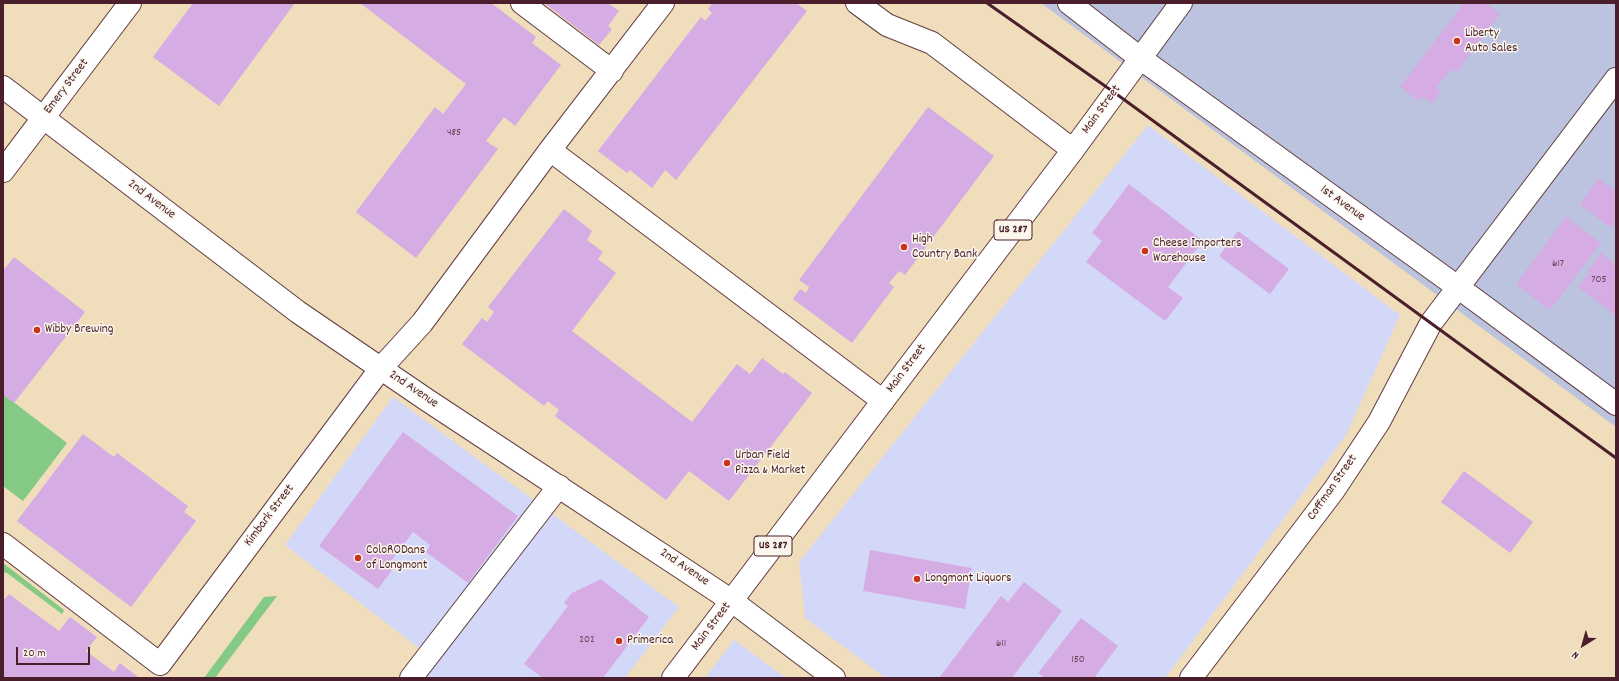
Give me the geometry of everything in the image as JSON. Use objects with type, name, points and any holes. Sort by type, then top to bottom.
[{"type":"main road","name":"Emery Street","points":[[3,171],[130,3]]},
{"type":"main road","points":[[522,3],[612,71]]},
{"type":"main road","name":"Kimbark Street","points":[[3,544],[160,664],[381,368],[422,323],[550,150],[664,3]]},
{"type":"main road","points":[[857,3],[887,25],[932,43],[1073,150]]},
{"type":"main road","name":"1st Avenue","points":[[1069,3],[1140,58],[1459,288],[1616,404]]},
{"type":"main road","name":"US 287","points":[[1140,58],[1181,3]]},
{"type":"main road","name":"Main Street","points":[[673,678],[1073,150],[1140,58]]},
{"type":"main road","name":"Coffman Street","points":[[1191,678],[1334,490],[1379,422],[1431,323],[1616,79]]},
{"type":"main road","name":"2nd Avenue","points":[[3,87],[298,312],[732,601],[834,678]]},
{"type":"main road","points":[[550,150],[883,400]]},
{"type":"main road","points":[[411,678],[559,486]]},
{"type":"shaded area","points":[[1041,3],[1616,3],[1616,427]]},
{"type":"shaded area","points":[[1148,125],[1400,315],[1346,435],[1165,678],[886,678],[805,618],[799,562]]},
{"type":"shaded area","points":[[393,397],[679,607],[625,678],[426,678],[437,662],[285,545]]},
{"type":"shaded area","points":[[734,640],[786,678],[705,678]]},
{"type":"green space","points":[[3,394],[67,443],[23,501],[3,486]]},
{"type":"green space","points":[[3,563],[64,610],[62,614],[7,573],[3,572]]},
{"type":"green space","points":[[277,596],[215,678],[204,678],[264,597]]},
{"type":"building","points":[[193,3],[295,3],[219,106],[153,57]]},
{"type":"building","points":[[360,3],[491,3],[536,37],[532,43],[561,65],[515,126],[504,117],[486,141],[498,149],[416,258],[356,212],[435,107],[443,114],[466,84]]},
{"type":"building","points":[[544,3],[608,3],[619,11],[608,26],[612,29],[599,45]]},
{"type":"building","points":[[713,3],[796,3],[807,11],[676,180],[665,170],[652,188],[630,170],[627,173],[598,151],[701,17],[705,21],[712,13],[708,9]]},
{"type":"building","name":"Liberty Auto Sales","points":[[1464,3],[1486,3],[1500,14],[1456,73],[1451,69],[1436,88],[1441,92],[1432,104],[1423,97],[1419,101],[1400,87]]},
{"type":"building","points":[[928,107],[994,156],[905,275],[899,271],[889,283],[894,287],[852,343],[793,299],[800,289],[806,293],[809,287],[799,280]]},
{"type":"building","points":[[1599,178],[1616,192],[1616,222],[1611,228],[1580,204]]},
{"type":"building","name":"Cheese Importers Warehouse","points":[[1129,184],[1203,241],[1168,287],[1183,298],[1165,321],[1086,262],[1102,241],[1092,233]]},
{"type":"building","points":[[564,209],[592,231],[587,240],[603,252],[598,259],[616,273],[572,331],[692,422],[737,364],[750,374],[762,358],[783,374],[785,372],[812,393],[729,501],[689,471],[666,500],[555,416],[559,410],[548,401],[544,406],[462,344],[482,318],[487,322],[494,312],[488,307]]},
{"type":"building","points":[[1566,217],[1601,243],[1550,310],[1516,284]]},
{"type":"building","points":[[1238,231],[1289,269],[1270,294],[1219,256]]},
{"type":"building","points":[[1601,253],[1616,265],[1615,315],[1578,287],[1588,274],[1586,273]]},
{"type":"building","name":"Wibby Brewing","points":[[14,257],[85,312],[14,403],[3,394],[3,271]]},
{"type":"building","points":[[403,432],[518,516],[468,583],[426,552],[430,545],[413,532],[390,562],[395,566],[378,589],[319,546]]},
{"type":"building","points":[[83,434],[114,457],[117,453],[188,506],[184,512],[196,521],[131,607],[17,521]]},
{"type":"building","points":[[1464,471],[1533,522],[1510,553],[1441,502]]},
{"type":"building","name":"Longmont Liquors","points":[[870,550],[972,568],[965,609],[863,591]]},
{"type":"building","points":[[601,579],[649,617],[603,678],[543,678],[524,664],[568,606],[564,603],[572,593]]},
{"type":"building","points":[[1024,582],[1062,611],[1012,678],[939,678],[1001,596],[1008,602]]},
{"type":"building","points":[[9,594],[59,631],[70,617],[97,637],[86,651],[114,672],[120,663],[138,677],[3,678],[3,601]]},
{"type":"building","points":[[1081,618],[1118,646],[1094,678],[1045,678],[1038,673]]},
{"type":"railway","points":[[987,3],[1115,93],[1616,458]]},
{"type":"place","name":"Liberty Auto Sales","points":[[1457,41]]},
{"type":"place","name":"High Country Bank","points":[[904,247]]},
{"type":"place","name":"Cheese Importers Warehouse","points":[[1145,251]]},
{"type":"place","name":"Wibby Brewing","points":[[37,330]]},
{"type":"place","name":"Urban Field Pizza & Market","points":[[727,463]]},
{"type":"place","name":"ColoRODans of Longmont","points":[[358,558]]},
{"type":"place","name":"Longmont Liquors","points":[[917,579]]},
{"type":"place","name":"Primerica","points":[[619,641]]}]
